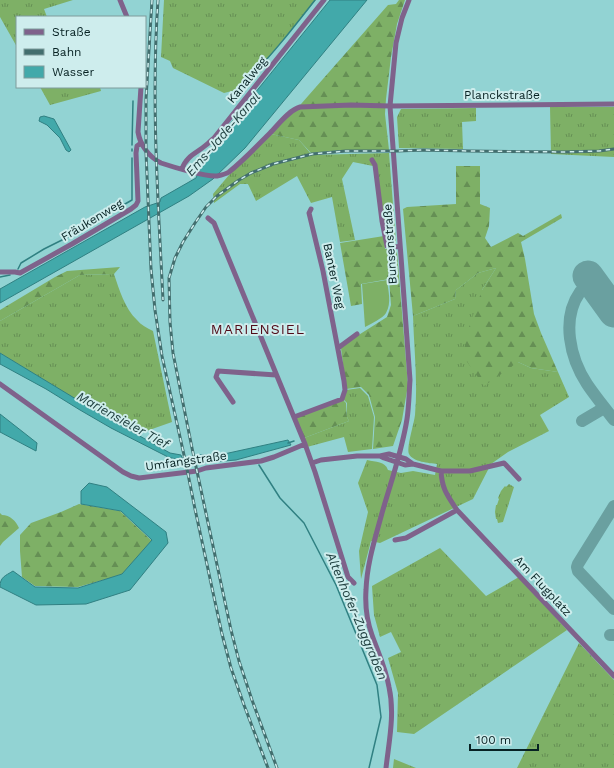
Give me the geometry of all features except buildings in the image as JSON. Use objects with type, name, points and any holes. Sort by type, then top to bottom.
[{"type":"street","points":[[120,0],[127,16]]},
{"type":"street","name":"Kanalweg","points":[[182,169],[184,163],[190,156],[206,146],[214,138],[324,0]]},
{"type":"street","name":"Bunsenstraße","points":[[386,768],[391,722],[390,694],[386,673],[369,625],[366,591],[369,561],[398,459],[407,418],[410,380],[390,106],[396,43],[402,18],[409,0]]},
{"type":"street","points":[[141,88],[138,132],[141,143],[146,152],[157,161],[193,172],[213,176],[226,174],[290,112],[296,108],[351,105],[390,106]]},
{"type":"street","name":"Planckstraße","points":[[390,106],[614,104]]},
{"type":"street","name":"Fräukenweg","points":[[0,272],[20,273],[72,244],[136,205],[138,200],[136,153],[137,146],[141,143]]},
{"type":"street","points":[[372,160],[375,165],[382,221],[387,246],[400,247]]},
{"type":"street","name":"Banter Weg","points":[[294,417],[342,399],[345,390],[323,271],[310,213],[311,209]]},
{"type":"street","points":[[208,218],[214,223],[305,444],[348,577],[354,583]]},
{"type":"street","points":[[338,348],[357,334]]},
{"type":"street","points":[[233,402],[216,377],[217,369],[276,375]]},
{"type":"street","name":"Umfangstraße","points":[[0,384],[123,472],[135,478],[261,461],[305,444]]},
{"type":"street","points":[[312,463],[321,460],[357,456],[380,456],[388,454],[398,459],[409,460],[413,464],[441,471],[470,471],[504,463],[519,480]]},
{"type":"street","name":"Am Flugplatz","points":[[441,471],[442,484],[447,496],[457,510],[614,676]]},
{"type":"street","points":[[395,540],[406,538],[457,510]]},
{"type":"green space","points":[[0,0],[73,0],[44,9],[47,16],[16,16],[16,45],[0,17]]},
{"type":"green space","points":[[164,0],[316,0],[256,73],[236,90],[224,93],[173,68],[170,61],[161,57]]},
{"type":"green space","points":[[399,0],[405,0],[397,24],[391,57],[385,114],[389,150],[343,150],[311,153],[299,140],[271,134],[301,104],[388,5],[396,4]]},
{"type":"green space","points":[[41,88],[100,88],[101,91],[50,105]]},
{"type":"green space","points":[[550,107],[614,107],[614,157],[551,154]]},
{"type":"green space","points":[[476,108],[476,121],[462,122],[463,149],[399,148],[397,117],[401,109]]},
{"type":"green space","points":[[271,134],[299,140],[312,155],[389,153],[396,243],[393,245],[389,244],[373,166],[353,162],[342,179],[355,240],[340,242],[332,197],[311,203],[297,176],[256,201],[248,184],[240,184],[214,203],[213,194],[229,175]]},
{"type":"green space","points":[[456,166],[480,166],[480,204],[490,208],[489,226],[485,238],[491,247],[518,233],[523,236],[561,214],[562,218],[521,242],[534,314],[558,372],[531,368],[518,362],[484,386],[463,356],[467,333],[482,290],[496,268],[478,273],[456,290],[455,299],[413,316],[403,209],[407,207],[456,204]]},
{"type":"green space","points":[[384,236],[385,249],[391,249],[397,252],[408,385],[402,420],[393,446],[373,449],[375,417],[369,395],[361,387],[346,389],[341,348],[387,317],[391,305],[389,279],[361,284],[362,304],[351,306],[340,243]]},
{"type":"green space","points":[[120,267],[114,274],[80,275],[0,321],[0,310],[67,271]]},
{"type":"green space","points":[[496,268],[482,290],[518,362],[531,368],[558,372],[569,397],[540,415],[549,431],[508,452],[491,464],[473,499],[380,543],[371,541],[361,579],[359,551],[368,512],[358,483],[367,460],[380,462],[387,467],[388,470],[401,473],[413,471],[435,475],[437,464],[422,462],[414,459],[408,451],[416,403],[413,316],[455,299],[456,290],[478,273]]},
{"type":"green space","points":[[114,274],[129,310],[140,323],[153,331],[172,422],[138,434],[75,399],[0,353],[0,321],[80,275]]},
{"type":"green space","points":[[387,280],[389,292],[388,309],[380,319],[365,327],[362,284]]},
{"type":"green space","points":[[360,388],[368,396],[374,417],[372,449],[348,452],[344,437],[307,447],[304,438],[349,421],[347,417],[347,403],[343,399],[346,390]]},
{"type":"green space","points":[[342,399],[346,403],[347,417],[349,421],[304,438],[296,418]]},
{"type":"green space","points":[[509,484],[514,487],[503,522],[498,523],[495,512],[496,505],[501,491]]},
{"type":"green space","points":[[79,504],[120,511],[152,541],[122,574],[78,587],[35,586],[22,577],[20,535],[31,523]]},
{"type":"green space","points":[[0,513],[12,519],[19,528],[0,546]]},
{"type":"green space","points":[[440,548],[486,596],[519,577],[567,630],[414,734],[397,732],[398,693],[388,658],[401,652],[391,632],[380,637],[374,615],[372,586]]},
{"type":"green space","points":[[579,643],[614,680],[614,768],[517,768]]},
{"type":"green space","points":[[394,759],[416,768],[393,768]]},
{"type":"water","name":"Ems-Jade-Kanal","points":[[330,0],[367,0],[245,148],[213,179],[189,196],[0,303],[0,289],[145,207],[160,202],[161,198],[196,178],[199,171],[198,170],[213,145]]},
{"type":"water","points":[[44,116],[54,119],[71,150],[69,152],[66,150],[60,138],[47,125],[39,121],[40,117]]},
{"type":"water","points":[[0,353],[104,416],[170,453],[181,455],[183,461],[168,457],[111,428],[46,389],[0,364]]},
{"type":"water","points":[[0,414],[37,443],[36,451],[0,432]]},
{"type":"water","points":[[288,440],[291,445],[236,460],[200,463],[198,455],[224,454]]},
{"type":"water","points":[[89,483],[107,487],[166,532],[168,543],[130,590],[86,604],[36,605],[0,587],[2,579],[13,571],[35,587],[78,588],[122,574],[152,540],[121,511],[81,504],[81,491]]},
{"type":"waterway","points":[[249,78],[275,50],[315,0]]},
{"type":"waterway","points":[[132,145],[133,101]]},
{"type":"waterway","points":[[118,208],[132,200],[132,158]]},
{"type":"waterway","points":[[18,269],[21,263],[44,249],[88,227]]},
{"type":"waterway","points":[[0,277],[10,275]]},
{"type":"waterway","name":"Mariensieler Tief","points":[[288,443],[294,441]]},
{"type":"waterway","name":"Mariensieler Tief","points":[[180,458],[200,460]]},
{"type":"waterway","name":"Altenhofer-Zuggraben","points":[[259,465],[280,498],[304,523],[336,585],[377,685],[381,717],[369,768]]},
{"type":"taxiway","points":[[599,292],[590,288],[585,288],[580,292],[574,303],[571,314],[569,326],[570,338],[572,351],[581,374],[614,420]]},
{"type":"taxiway","points":[[582,421],[604,408]]},
{"type":"taxiway","points":[[614,506],[577,567],[578,571],[614,609]]},
{"type":"runway","points":[[588,276],[614,312]]},
{"type":"railway","points":[[152,0],[146,99],[146,152],[151,269],[155,310],[162,356],[222,634],[231,668],[268,768]]},
{"type":"railway","points":[[158,0],[155,112],[157,188],[163,300]]},
{"type":"railway","points":[[277,768],[252,700],[239,661],[231,630],[173,353],[170,322],[169,278],[175,258],[183,242],[206,207],[217,196],[239,180],[251,173],[273,164],[312,154],[346,151],[423,150],[564,152],[614,149]]},
{"type":"district","name":"MARIENSIEL","points":[[258,329]]}]
